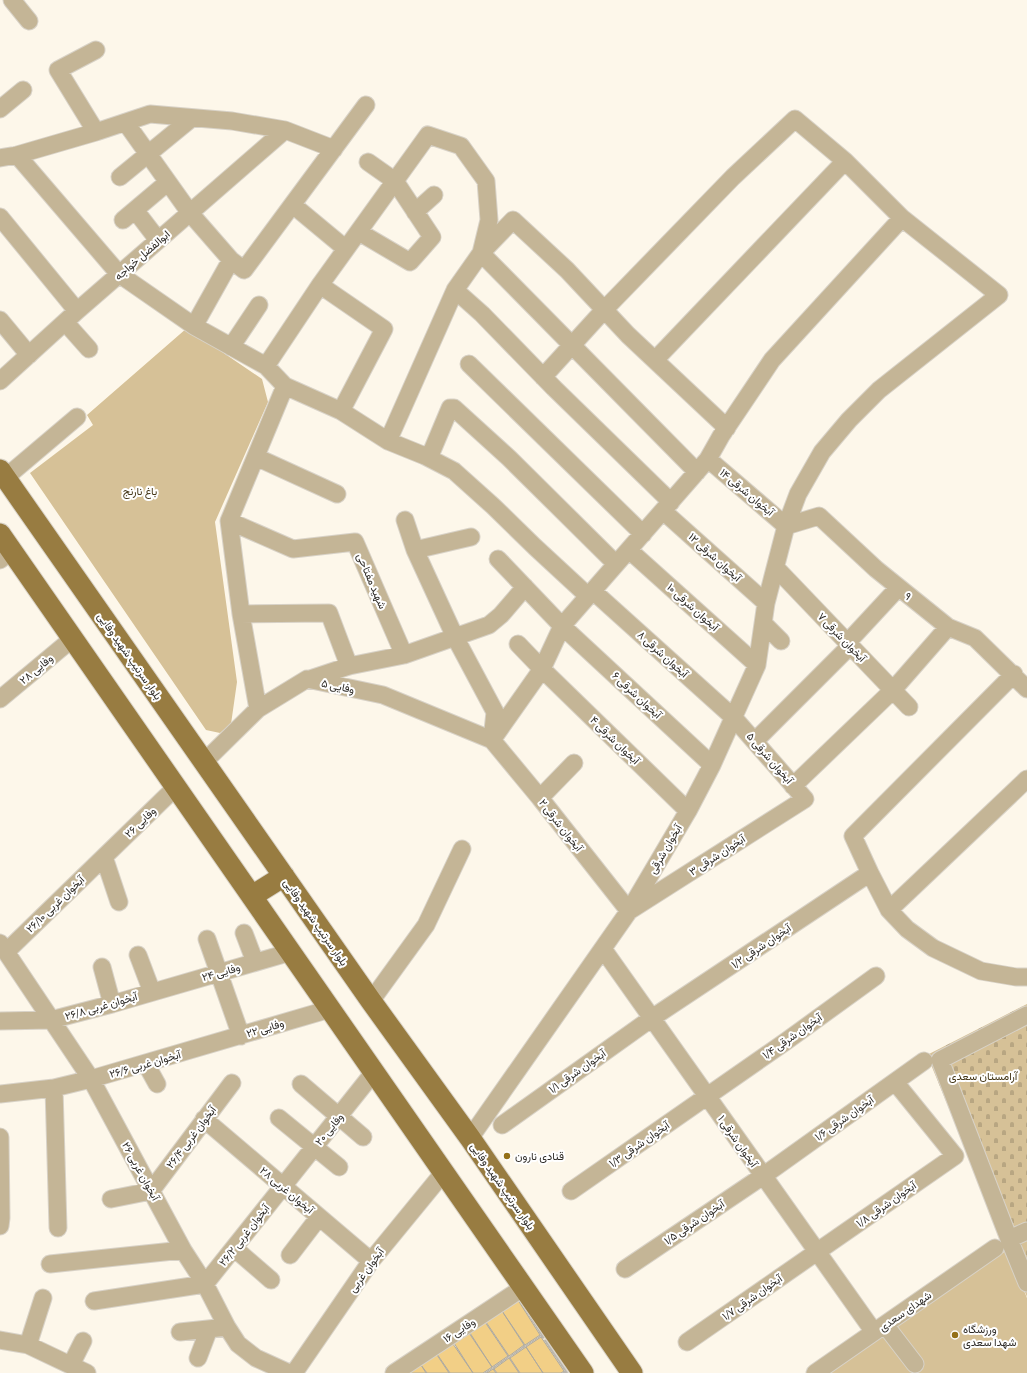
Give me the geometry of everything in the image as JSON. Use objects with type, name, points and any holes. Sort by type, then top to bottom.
[{"type":"main road","name":"بلوار سرتیپ شهید وفایی","points":[[3,474],[371,1001],[470,1138],[632,1373]]},
{"type":"main road","points":[[4,548],[72,638],[176,787],[524,1288],[578,1371]]},
{"type":"main road","points":[[252,896],[284,876]]},
{"type":"street","points":[[12,0],[29,21]]},
{"type":"street","points":[[96,50],[58,70],[96,132]]},
{"type":"street","points":[[2,104],[23,90]]},
{"type":"street","points":[[126,123],[190,213],[231,260],[244,270],[366,105]]},
{"type":"street","points":[[0,158],[17,155],[96,132],[150,114],[232,121],[285,130],[334,149]]},
{"type":"street","points":[[120,178],[192,118]]},
{"type":"street","points":[[492,740],[542,669],[562,626],[703,465],[772,360],[902,218],[845,161],[795,119],[733,177],[604,310],[543,377]]},
{"type":"street","name":"ابوالفضل خواجه","points":[[0,381],[119,274],[285,130]]},
{"type":"street","points":[[266,366],[320,285],[428,135],[461,146],[486,181],[489,220],[481,253]]},
{"type":"street","points":[[17,155],[119,274],[194,326],[266,366],[285,386],[228,521],[241,614],[258,709]]},
{"type":"street","points":[[654,360],[845,161]]},
{"type":"street","points":[[359,232],[410,262],[432,237],[395,181],[368,162]]},
{"type":"street","points":[[158,240],[129,215],[168,182]]},
{"type":"street","points":[[415,212],[434,196]]},
{"type":"street","points":[[293,205],[346,250]]},
{"type":"street","points":[[0,217],[71,317],[89,349]]},
{"type":"street","name":"آبخوان شرقی","points":[[470,1138],[629,911],[688,811],[734,718],[757,665],[766,603],[786,526],[798,494],[822,452],[849,420],[879,390],[999,295],[902,218]]},
{"type":"street","points":[[388,441],[455,290],[481,253],[513,220],[567,270],[628,335],[727,428]]},
{"type":"street","name":"آبخوان شرقی ۱۴","points":[[481,253],[572,345],[703,465],[786,526]]},
{"type":"street","points":[[194,326],[231,260]]},
{"type":"street","points":[[320,285],[384,329],[341,411]]},
{"type":"street","name":"آبخوان شرقی ۱۲","points":[[455,290],[482,314],[667,506],[766,603]]},
{"type":"street","points":[[231,347],[258,305]]},
{"type":"street","points":[[0,320],[29,355]]},
{"type":"street","points":[[469,364],[643,534]]},
{"type":"street","name":"آبخوان شرقی ۸","points":[[285,386],[341,411],[388,441],[429,458],[454,471],[494,506],[535,547],[734,718]]},
{"type":"street","points":[[429,458],[450,408],[454,408],[509,458],[616,564]]},
{"type":"street","points":[[3,474],[77,417]]},
{"type":"street","points":[[256,457],[337,494]]},
{"type":"street","name":"۹","points":[[786,526],[819,516],[898,588],[948,627],[975,638],[1014,674],[1027,689]]},
{"type":"street","points":[[405,520],[415,550],[455,637],[494,712],[492,740]]},
{"type":"street","name":"شهید مفتاحی","points":[[228,521],[293,549],[355,542],[404,655]]},
{"type":"street","points":[[415,550],[471,537]]},
{"type":"street","name":"آبخوان شرقی ۱۰","points":[[629,550],[757,665]]},
{"type":"street","name":"آبخوان شرقی ۶","points":[[498,559],[562,626],[712,764]]},
{"type":"street","name":"آبخوان شرقی ۷","points":[[776,568],[909,707]]},
{"type":"street","points":[[308,679],[349,666],[404,655],[489,625],[501,615],[525,587]]},
{"type":"street","points":[[755,741],[849,644],[898,588]]},
{"type":"street","points":[[241,614],[329,613],[349,666]]},
{"type":"street","points":[[763,623],[781,641]]},
{"type":"street","points":[[793,786],[893,690],[948,627]]},
{"type":"street","name":"وفایی ۲۸","points":[[0,699],[72,638]]},
{"type":"street","name":"آبخوان شرقی ۴","points":[[518,644],[688,811]]},
{"type":"street","points":[[1014,674],[853,836],[889,910],[907,930],[933,948],[981,971],[1016,977],[1027,977]]},
{"type":"street","name":"وفایی ۵","points":[[204,762],[258,709],[308,679],[383,695],[492,740]]},
{"type":"street","name":"آبخوان شرقی ۵","points":[[734,718],[805,799]]},
{"type":"street","name":"آبخوان شرقی ۲","points":[[492,740],[629,911]]},
{"type":"street","points":[[540,798],[574,763]]},
{"type":"street","points":[[889,910],[1027,779]]},
{"type":"street","name":"وفایی ۲۶","points":[[104,857],[176,787]]},
{"type":"street","name":"آبخوان شرقی ۳","points":[[629,911],[805,799]]},
{"type":"street","points":[[371,1001],[426,925],[462,849]]},
{"type":"street","points":[[104,857],[119,902]]},
{"type":"street","name":"آبخوان غربی ۲۶/۱۰","points":[[2,949],[104,857]]},
{"type":"street","name":"آبخوان شرقی ۱/۲","points":[[652,1018],[870,873]]},
{"type":"street","points":[[244,933],[255,962]]},
{"type":"street","points":[[207,939],[241,1036]]},
{"type":"street","name":"آبخوان غربی ۲۶","points":[[2,949],[91,1079],[150,1191],[164,1212],[183,1250],[205,1284],[227,1327],[238,1344],[256,1358],[289,1373]]},
{"type":"street","name":"آبخوان شرقی ۱","points":[[603,949],[817,1252],[879,1328],[915,1364]]},
{"type":"street","name":"وفایی ۲۴","points":[[152,992],[291,952]]},
{"type":"street","points":[[138,954],[152,992]]},
{"type":"street","points":[[102,967],[112,1004]]},
{"type":"street","name":"آبخوان شرقی ۱/۴","points":[[707,1096],[876,976]]},
{"type":"street","name":"آبخوان غربی ۲۶/۸","points":[[0,1021],[51,1020],[152,992]]},
{"type":"street","name":"وفایی ۲۲","points":[[199,1048],[330,1009]]},
{"type":"street","points":[[1027,1015],[940,1060],[1002,1243],[1027,1283]]},
{"type":"street","name":"آبخوان شرقی ۱/۱","points":[[502,1124],[652,1018]]},
{"type":"street","name":"آبخوان غربی ۲۶/۶","points":[[0,1094],[54,1088],[146,1064],[199,1048]]},
{"type":"street","name":"آبخوان شرقی ۱/۶","points":[[763,1176],[924,1061]]},
{"type":"street","points":[[146,1064],[157,1084]]},
{"type":"street","name":"وفایی ۲۰","points":[[283,1186],[374,1072]]},
{"type":"street","name":"آبخوان غربی ۲۶/۴","points":[[150,1191],[232,1082]]},
{"type":"street","name":"آبخوان شرقی ۱/۸","points":[[817,1252],[954,1156],[895,1082]]},
{"type":"street","points":[[301,1084],[363,1137]]},
{"type":"street","points":[[54,1088],[58,1228]]},
{"type":"street","name":"آبخوان شرقی ۱/۳","points":[[571,1191],[707,1096]]},
{"type":"street","points":[[279,1118],[339,1166]]},
{"type":"street","name":"آبخوان غربی ۲۸","points":[[204,1119],[371,1261]]},
{"type":"street","points":[[0,1137],[0,1226]]},
{"type":"street","name":"آبخوان غربی","points":[[294,1373],[371,1261],[444,1172]]},
{"type":"street","name":"آبخوان شرقی ۱/۵","points":[[625,1269],[763,1176]]},
{"type":"street","name":"آبخوان غربی ۲۶/۲","points":[[205,1284],[283,1186]]},
{"type":"street","points":[[111,1199],[150,1191]]},
{"type":"street","points":[[290,1255],[319,1217]]},
{"type":"street","name":"شهدای سعدی","points":[[815,1373],[1002,1243],[1027,1231]]},
{"type":"street","points":[[234,1248],[270,1280]]},
{"type":"street","points":[[50,1264],[183,1250]]},
{"type":"street","name":"آبخوان شرقی ۱/۷","points":[[687,1342],[817,1252]]},
{"type":"street","points":[[94,1301],[205,1284]]},
{"type":"street","name":"وفایی ۱۶","points":[[394,1373],[524,1288]]},
{"type":"street","points":[[28,1345],[43,1298]]},
{"type":"street","points":[[180,1332],[227,1327]]},
{"type":"street","points":[[198,1358],[209,1329]]},
{"type":"street","points":[[0,1340],[28,1345],[87,1373]]},
{"type":"street","points":[[71,1365],[82,1341]]},
{"type":"green space","name":"باغ نارنج","points":[[187,328],[262,379],[268,402],[215,522],[237,682],[231,724],[220,733],[206,730],[30,473],[93,425],[87,415]]},
{"type":"green space","name":"آرامستان سعدی","points":[[1027,1004],[1027,1297],[927,1055]]},
{"type":"green space","name":"ورزشگاه شهدا سعدی","points":[[1007,1250],[1027,1298],[1027,1373],[827,1373]]},
{"type":"building","points":[[518,1300],[540,1335],[525,1345],[502,1311]]},
{"type":"building","points":[[502,1311],[524,1345],[509,1356],[486,1322]]},
{"type":"building","points":[[485,1322],[508,1356],[492,1367],[470,1333]]},
{"type":"building","points":[[469,1333],[492,1367],[483,1373],[473,1373],[454,1343]]},
{"type":"building","points":[[541,1337],[564,1371],[561,1373],[543,1373],[526,1347]]},
{"type":"building","points":[[453,1344],[473,1373],[450,1373],[437,1354]]},
{"type":"building","points":[[526,1347],[543,1373],[520,1373],[510,1358]]},
{"type":"building","points":[[437,1355],[449,1373],[427,1373],[421,1365]]},
{"type":"building","points":[[509,1358],[519,1373],[497,1373],[494,1369]]},
{"type":"building","points":[[421,1365],[426,1373],[410,1373]]},
{"type":"building","points":[[493,1369],[496,1373],[487,1373]]},
{"type":"place","name":"قنادی نارون","points":[[507,1156]]},
{"type":"place","name":"ورزشگاه شهدا سعدی","points":[[955,1335]]}]
